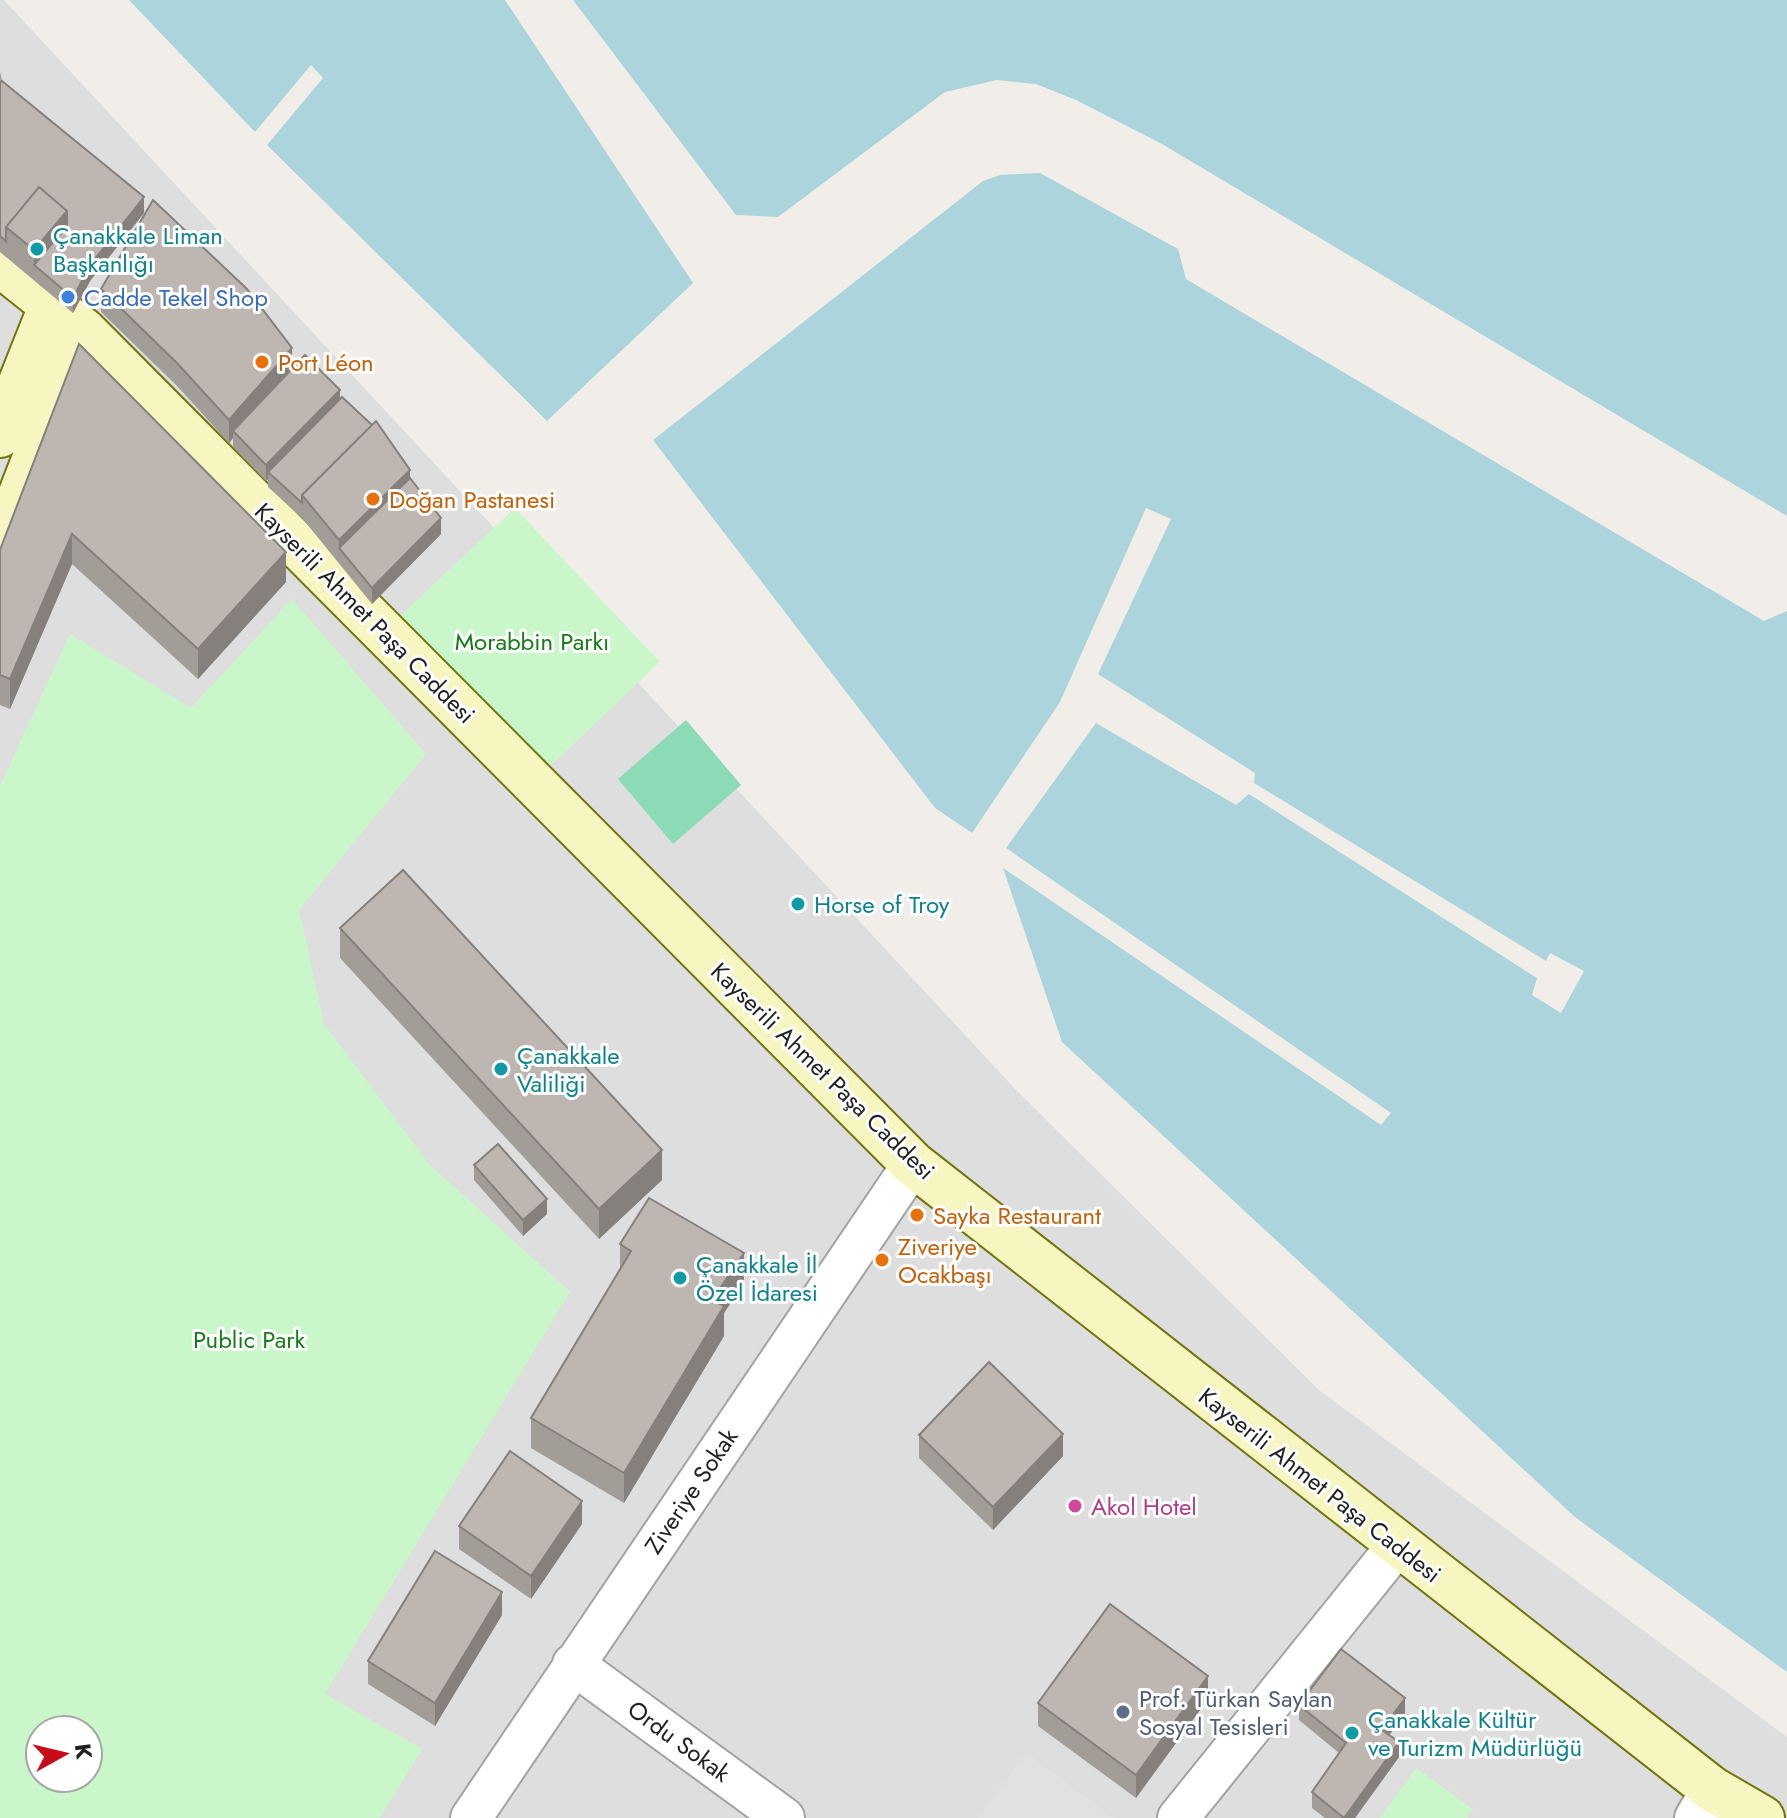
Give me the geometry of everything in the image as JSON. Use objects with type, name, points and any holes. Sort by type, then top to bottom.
[{"type":"main road","name":"Kayserili Ahmet Paşa Caddesi","points":[[0,264],[68,317],[913,1164],[1397,1546],[1703,1804],[1762,1818]]},
{"type":"main road","points":[[0,435],[68,317]]},
{"type":"main road","points":[[0,548],[68,317]]},
{"type":"street","name":"Ziveriye Sokak","points":[[471,1818],[913,1164]]},
{"type":"street","points":[[1178,1818],[1397,1546]]},
{"type":"street","name":"Ordu Sokak","points":[[573,1664],[784,1818]]},
{"type":"shaded area","points":[[0,0],[4,0],[1019,1093],[1319,1390],[1787,1737],[1787,1818],[0,1818]]},
{"type":"shaded area","points":[[1026,1753],[1114,1818],[979,1818]]},
{"type":"green space","name":"Morabbin Parkı","points":[[515,508],[660,662],[545,771],[400,616]]},
{"type":"green space","name":"Public Park","points":[[292,599],[426,754],[299,910],[324,1024],[429,1164],[570,1292],[325,1694],[422,1749],[380,1818],[0,1818],[0,786],[70,634],[191,708]]},
{"type":"green space","points":[[686,720],[741,785],[673,844],[618,779]]},
{"type":"green space","points":[[1416,1768],[1473,1809],[1467,1818],[1380,1818]]},
{"type":"water","points":[[129,0],[505,0],[693,283],[547,421],[267,145],[323,78],[311,65],[255,132]]},
{"type":"water","points":[[573,0],[1787,0],[1787,516],[1162,144],[1076,100],[1036,84],[997,80],[945,92],[778,217],[736,215]]},
{"type":"water","points":[[1040,173],[1178,249],[1186,279],[1764,621],[1787,611],[1787,1672],[1575,1517],[1062,1042],[1003,868],[1381,1125],[1391,1113],[1006,848],[1096,723],[1236,805],[1249,794],[1537,978],[1532,995],[1561,1013],[1584,971],[1550,953],[1546,961],[1254,783],[1255,773],[1098,674],[1171,519],[1146,508],[1060,702],[972,833],[935,808],[653,440],[983,181],[1000,175]]},
{"type":"building","points":[[2,81],[144,197],[90,265],[73,298],[34,265],[67,226],[67,211],[39,187],[6,227],[6,241],[0,236]]},
{"type":"building","points":[[39,187],[67,211],[34,250],[6,227]]},
{"type":"building","points":[[153,200],[247,289],[292,348],[229,420],[177,363],[101,289]]},
{"type":"building","points":[[79,344],[286,552],[198,649],[72,534],[10,679],[0,675],[0,550]]},
{"type":"building","points":[[305,355],[340,390],[266,465],[233,431]]},
{"type":"building","points":[[342,397],[372,425],[302,495],[302,503],[268,472]]},
{"type":"building","points":[[376,421],[410,470],[339,540],[302,495]]},
{"type":"building","points":[[410,478],[441,518],[372,588],[339,548]]},
{"type":"building","name":"Çanakkale Valiliği","points":[[403,870],[662,1150],[599,1209],[340,928]]},
{"type":"building","points":[[498,1144],[547,1199],[523,1220],[474,1165]]},
{"type":"building","points":[[649,1198],[744,1253],[712,1300],[724,1306],[624,1473],[531,1418],[631,1251],[620,1244]]},
{"type":"building","points":[[989,1362],[1063,1434],[993,1507],[919,1435]]},
{"type":"building","points":[[510,1451],[582,1501],[531,1576],[459,1526]]},
{"type":"building","points":[[435,1551],[502,1592],[435,1703],[368,1661]]},
{"type":"building","name":"Prof. Türkan Saylan Sosyal Tesisleri","points":[[1110,1604],[1208,1676],[1136,1775],[1038,1703]]},
{"type":"building","name":"Çanakkale Kültür ve Turizm Müdürlüğü","points":[[1341,1649],[1405,1698],[1382,1730],[1399,1742],[1344,1818],[1312,1792],[1346,1743],[1299,1705]]},
{"type":"place","name":"Çanakkale Liman Başkanlığı","points":[[37,249]]},
{"type":"place","name":"Cadde Tekel Shop","points":[[68,297]]},
{"type":"place","name":"Port Léon","points":[[262,362]]},
{"type":"place","name":"Doğan Pastanesi","points":[[373,499]]},
{"type":"place","name":"Horse of Troy","points":[[798,904]]},
{"type":"place","name":"Çanakkale Valiliği","points":[[501,1069]]},
{"type":"place","name":"Sayka Restaurant","points":[[917,1215]]},
{"type":"place","name":"Ziveriye Ocakbaşı","points":[[882,1260]]},
{"type":"place","name":"Çanakkale İl Özel İdaresi","points":[[680,1278]]},
{"type":"place","name":"Akol Hotel","points":[[1075,1506]]},
{"type":"place","name":"Prof. Türkan Saylan Sosyal Tesisleri","points":[[1123,1712]]},
{"type":"place","name":"Çanakkale Kültür ve Turizm Müdürlüğü","points":[[1352,1733]]}]
